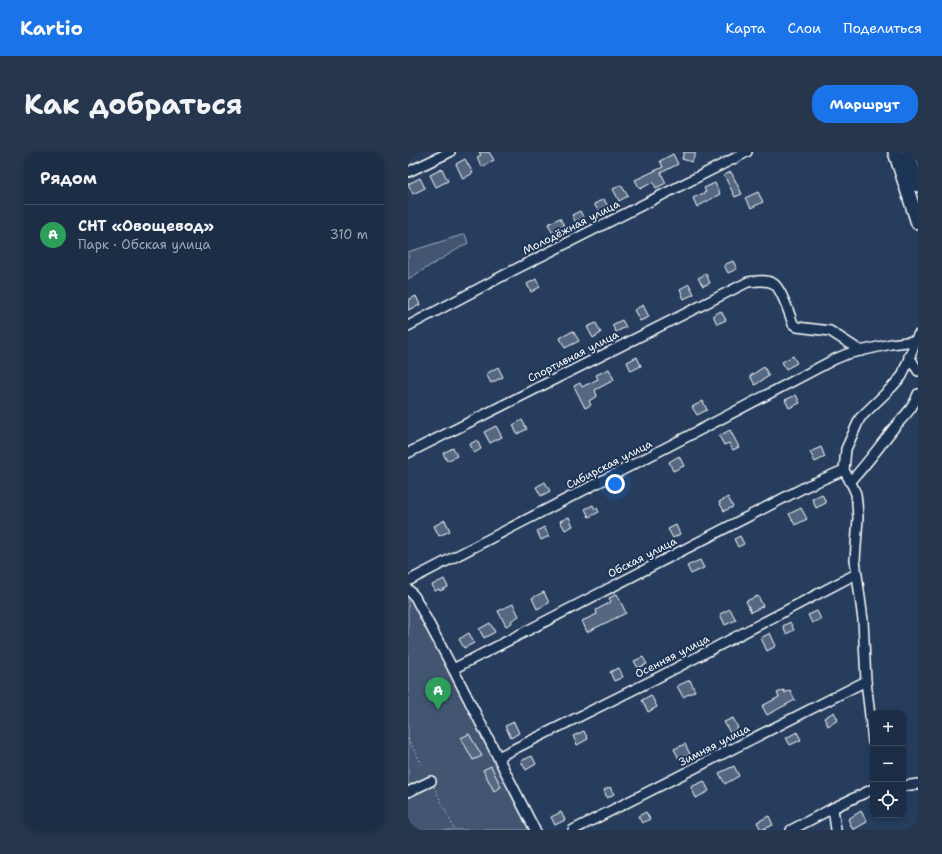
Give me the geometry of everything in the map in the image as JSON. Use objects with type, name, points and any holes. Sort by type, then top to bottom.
[{"type":"highway","points":[[895,152],[918,223]]},
{"type":"highway","points":[[908,152],[918,185]]},
{"type":"street","points":[[408,172],[450,152]]},
{"type":"street","name":"Молодёжная улица","points":[[408,326],[519,267],[747,152]]},
{"type":"street","name":"Спортивная улица","points":[[408,453],[748,282],[767,281],[774,284],[779,290],[793,324],[797,327],[830,331],[861,351]]},
{"type":"street","points":[[870,716],[866,681],[863,620],[855,560],[858,518],[857,503],[856,494],[844,470],[846,449],[860,418],[902,376],[916,338]]},
{"type":"street","name":"Сибирская улица","points":[[408,581],[847,354],[916,338]]},
{"type":"street","points":[[909,356],[918,371]]},
{"type":"street","points":[[850,482],[865,466],[911,407],[918,394]]},
{"type":"street","name":"Обская улица","points":[[453,669],[807,486],[844,470]]},
{"type":"street","name":"Осенняя улица","points":[[498,757],[655,679],[856,574]]},
{"type":"street","points":[[408,589],[414,597],[453,669],[536,830]]},
{"type":"street","name":"Зимняя улица","points":[[573,830],[866,681]]},
{"type":"street","points":[[408,792],[431,781]]},
{"type":"street","points":[[906,786],[918,784]]},
{"type":"street","points":[[791,830],[870,790]]},
{"type":"street","points":[[834,808],[836,830]]},
{"type":"shaded area","points":[[465,234],[468,243],[408,279],[408,252]]},
{"type":"shaded area","points":[[408,590],[530,830],[408,830]]},
{"type":"building","points":[[479,152],[489,152],[494,160],[482,167],[477,157],[481,155]]},
{"type":"building","points":[[684,152],[696,152],[692,162],[682,159]]},
{"type":"building","points":[[673,154],[678,164],[661,173],[666,183],[656,188],[653,182],[640,189],[635,180],[663,167],[660,161]]},
{"type":"building","points":[[465,159],[473,173],[463,179],[456,164]]},
{"type":"building","points":[[442,169],[448,181],[436,187],[430,175]]},
{"type":"building","points":[[731,172],[742,194],[735,197],[724,175]]},
{"type":"building","points":[[420,178],[425,188],[413,194],[408,184]]},
{"type":"building","points":[[715,183],[720,194],[697,207],[693,198],[706,192],[704,188]]},
{"type":"building","points":[[621,185],[628,196],[619,201],[613,189]]},
{"type":"building","points":[[758,192],[763,202],[751,208],[745,198]]},
{"type":"building","points":[[604,199],[608,207],[599,212],[594,204]]},
{"type":"building","points":[[580,211],[584,219],[576,223],[572,215]]},
{"type":"building","points":[[560,218],[565,228],[553,234],[548,224]]},
{"type":"building","points":[[733,261],[737,269],[728,273],[724,265]]},
{"type":"building","points":[[706,274],[710,283],[703,286],[698,278]]},
{"type":"building","points":[[536,279],[540,287],[531,292],[527,284]]},
{"type":"building","points":[[689,284],[694,294],[684,299],[680,289]]},
{"type":"building","points":[[416,296],[420,305],[408,310],[408,300]]},
{"type":"building","points":[[643,305],[649,317],[640,321],[634,310]]},
{"type":"building","points":[[721,311],[726,320],[717,324],[713,315]]},
{"type":"building","points":[[622,320],[626,327],[616,332],[612,325]]},
{"type":"building","points":[[596,323],[601,333],[593,338],[587,327]]},
{"type":"building","points":[[573,331],[579,341],[565,348],[560,338]]},
{"type":"building","points":[[793,356],[797,363],[786,369],[782,362]]},
{"type":"building","points":[[637,357],[641,366],[631,371],[627,362]]},
{"type":"building","points":[[498,367],[503,377],[491,383],[486,374]]},
{"type":"building","points":[[764,367],[769,376],[755,385],[750,376]]},
{"type":"building","points":[[609,369],[614,380],[595,390],[597,396],[589,401],[591,405],[585,408],[574,386],[580,383],[582,387],[598,379],[596,375]]},
{"type":"building","points":[[796,395],[800,403],[789,408],[785,400]]},
{"type":"building","points":[[703,401],[707,410],[697,415],[692,407]]},
{"type":"building","points":[[522,420],[527,429],[517,434],[513,425]]},
{"type":"building","points":[[496,426],[502,437],[490,443],[484,432]]},
{"type":"building","points":[[730,430],[739,447],[733,450],[729,443],[724,445],[719,436]]},
{"type":"building","points":[[477,440],[481,449],[474,453],[470,444]]},
{"type":"building","points":[[821,447],[825,457],[815,462],[810,452]]},
{"type":"building","points":[[453,448],[457,456],[447,461],[443,453]]},
{"type":"building","points":[[679,456],[684,466],[673,471],[669,462]]},
{"type":"building","points":[[545,482],[550,491],[541,496],[536,487]]},
{"type":"building","points":[[822,494],[826,503],[816,508],[812,499]]},
{"type":"building","points":[[728,497],[733,507],[724,511],[719,502]]},
{"type":"building","points":[[593,505],[599,512],[589,517],[585,509]]},
{"type":"building","points":[[801,508],[807,519],[795,525],[789,514]]},
{"type":"building","points":[[569,517],[573,526],[565,530],[560,521]]},
{"type":"building","points":[[445,520],[450,531],[439,536],[434,526]]},
{"type":"building","points":[[676,525],[680,534],[673,538],[668,529]]},
{"type":"building","points":[[544,527],[549,536],[541,540],[537,531]]},
{"type":"building","points":[[740,536],[744,544],[738,547],[734,539]]},
{"type":"building","points":[[700,560],[704,568],[691,574],[687,566]]},
{"type":"building","points":[[444,579],[448,587],[440,591],[439,589],[435,591],[432,585]]},
{"type":"building","points":[[544,592],[549,603],[537,609],[532,598]]},
{"type":"building","points":[[617,594],[626,613],[587,632],[582,621],[597,614],[596,610],[611,602],[609,598]]},
{"type":"building","points":[[758,596],[763,606],[751,612],[746,601]]},
{"type":"building","points":[[513,604],[519,616],[511,621],[512,623],[506,626],[498,611]]},
{"type":"building","points":[[730,609],[736,620],[725,625],[720,614]]},
{"type":"building","points":[[817,611],[821,619],[812,623],[808,615]]},
{"type":"building","points":[[790,622],[794,630],[786,634],[783,626]]},
{"type":"building","points":[[490,623],[495,632],[484,638],[479,629]]},
{"type":"building","points":[[469,633],[474,643],[464,648],[459,639]]},
{"type":"building","points":[[770,633],[776,646],[767,651],[761,638]]},
{"type":"building","points":[[643,657],[647,664],[638,668],[634,661]]},
{"type":"building","points":[[618,668],[623,677],[614,681],[610,672]]},
{"type":"building","points":[[690,680],[695,691],[683,697],[677,686]]},
{"type":"building","points":[[784,690],[785,693],[790,690],[795,700],[767,715],[762,706],[779,697],[777,693]]},
{"type":"building","points":[[651,695],[657,707],[648,712],[642,700]]},
{"type":"building","points":[[834,712],[838,720],[828,726],[824,718]]},
{"type":"building","points":[[733,718],[738,728],[730,733],[724,722]]},
{"type":"building","points":[[514,722],[519,733],[511,738],[505,726]]},
{"type":"building","points":[[584,731],[588,739],[577,745],[573,736]]},
{"type":"building","points":[[797,732],[801,740],[790,745],[786,738]]},
{"type":"building","points":[[469,734],[482,756],[473,760],[461,738]]},
{"type":"building","points":[[685,744],[690,754],[679,759],[674,749]]},
{"type":"building","points":[[532,756],[536,764],[526,770],[521,761]]},
{"type":"building","points":[[491,766],[501,787],[494,791],[483,770]]},
{"type":"building","points":[[734,766],[739,776],[725,784],[719,773]]},
{"type":"building","points":[[704,781],[709,791],[696,798],[691,787]]},
{"type":"building","points":[[610,787],[614,794],[607,798],[604,790]]},
{"type":"building","points":[[861,811],[867,822],[853,830],[848,819]]},
{"type":"building","points":[[561,812],[565,820],[555,825],[551,817]]},
{"type":"building","points":[[646,812],[650,819],[642,823],[638,816]]},
{"type":"building","points":[[769,816],[773,825],[761,830],[757,822]]},
{"type":"place","name":"СНТ «Овощевод»","points":[[438,710]]}]
